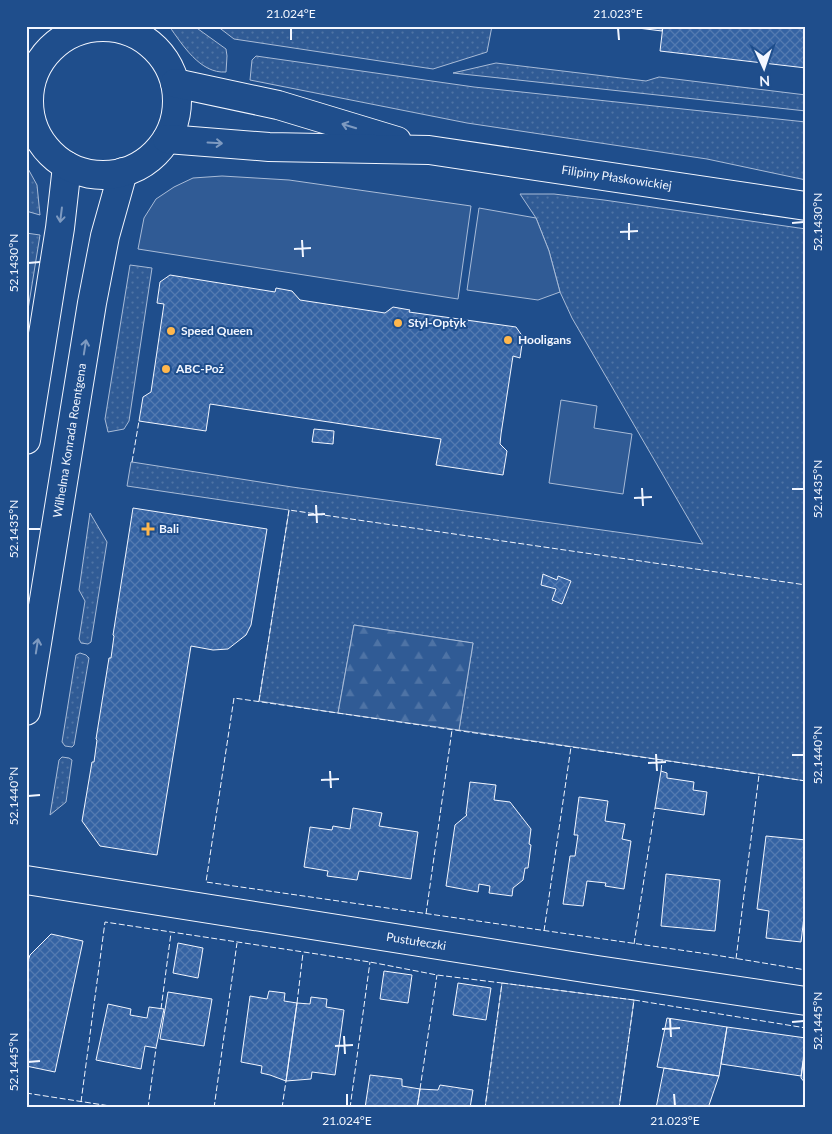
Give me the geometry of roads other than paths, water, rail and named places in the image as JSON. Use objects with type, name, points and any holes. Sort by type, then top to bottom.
[{"type":"street","points":[[98,27],[115,28],[132,33],[147,41],[165,60],[175,83],[177,103],[174,122],[166,139],[155,154],[140,165],[123,172],[100,175],[78,171],[67,166],[51,154],[39,139],[29,120],[32,63],[68,35],[81,30],[98,27]]},
{"type":"street","name":"Filipiny Płaskowickiej","points":[[175,83],[278,105],[429,150]]},
{"type":"street","name":"Filipiny Płaskowickiej","points":[[166,139],[269,147],[429,150],[806,206]]},
{"type":"street","points":[[26,440],[60,228],[67,166]]},
{"type":"street","name":"Wilhelma Konrada Roentgena","points":[[26,711],[92,303],[105,236],[123,172]]},
{"type":"street","name":"Pustułeczki","points":[[26,880],[806,1001]]},
{"type":"place","name":"Styl-Optyk","points":[[398,323]]},
{"type":"place","name":"Speed Queen","points":[[171,331]]},
{"type":"place","name":"Hooligans","points":[[508,340]]},
{"type":"place","name":"ABC-Poż","points":[[166,369]]},
{"type":"place","name":"Bali","points":[[148,529]]}]
